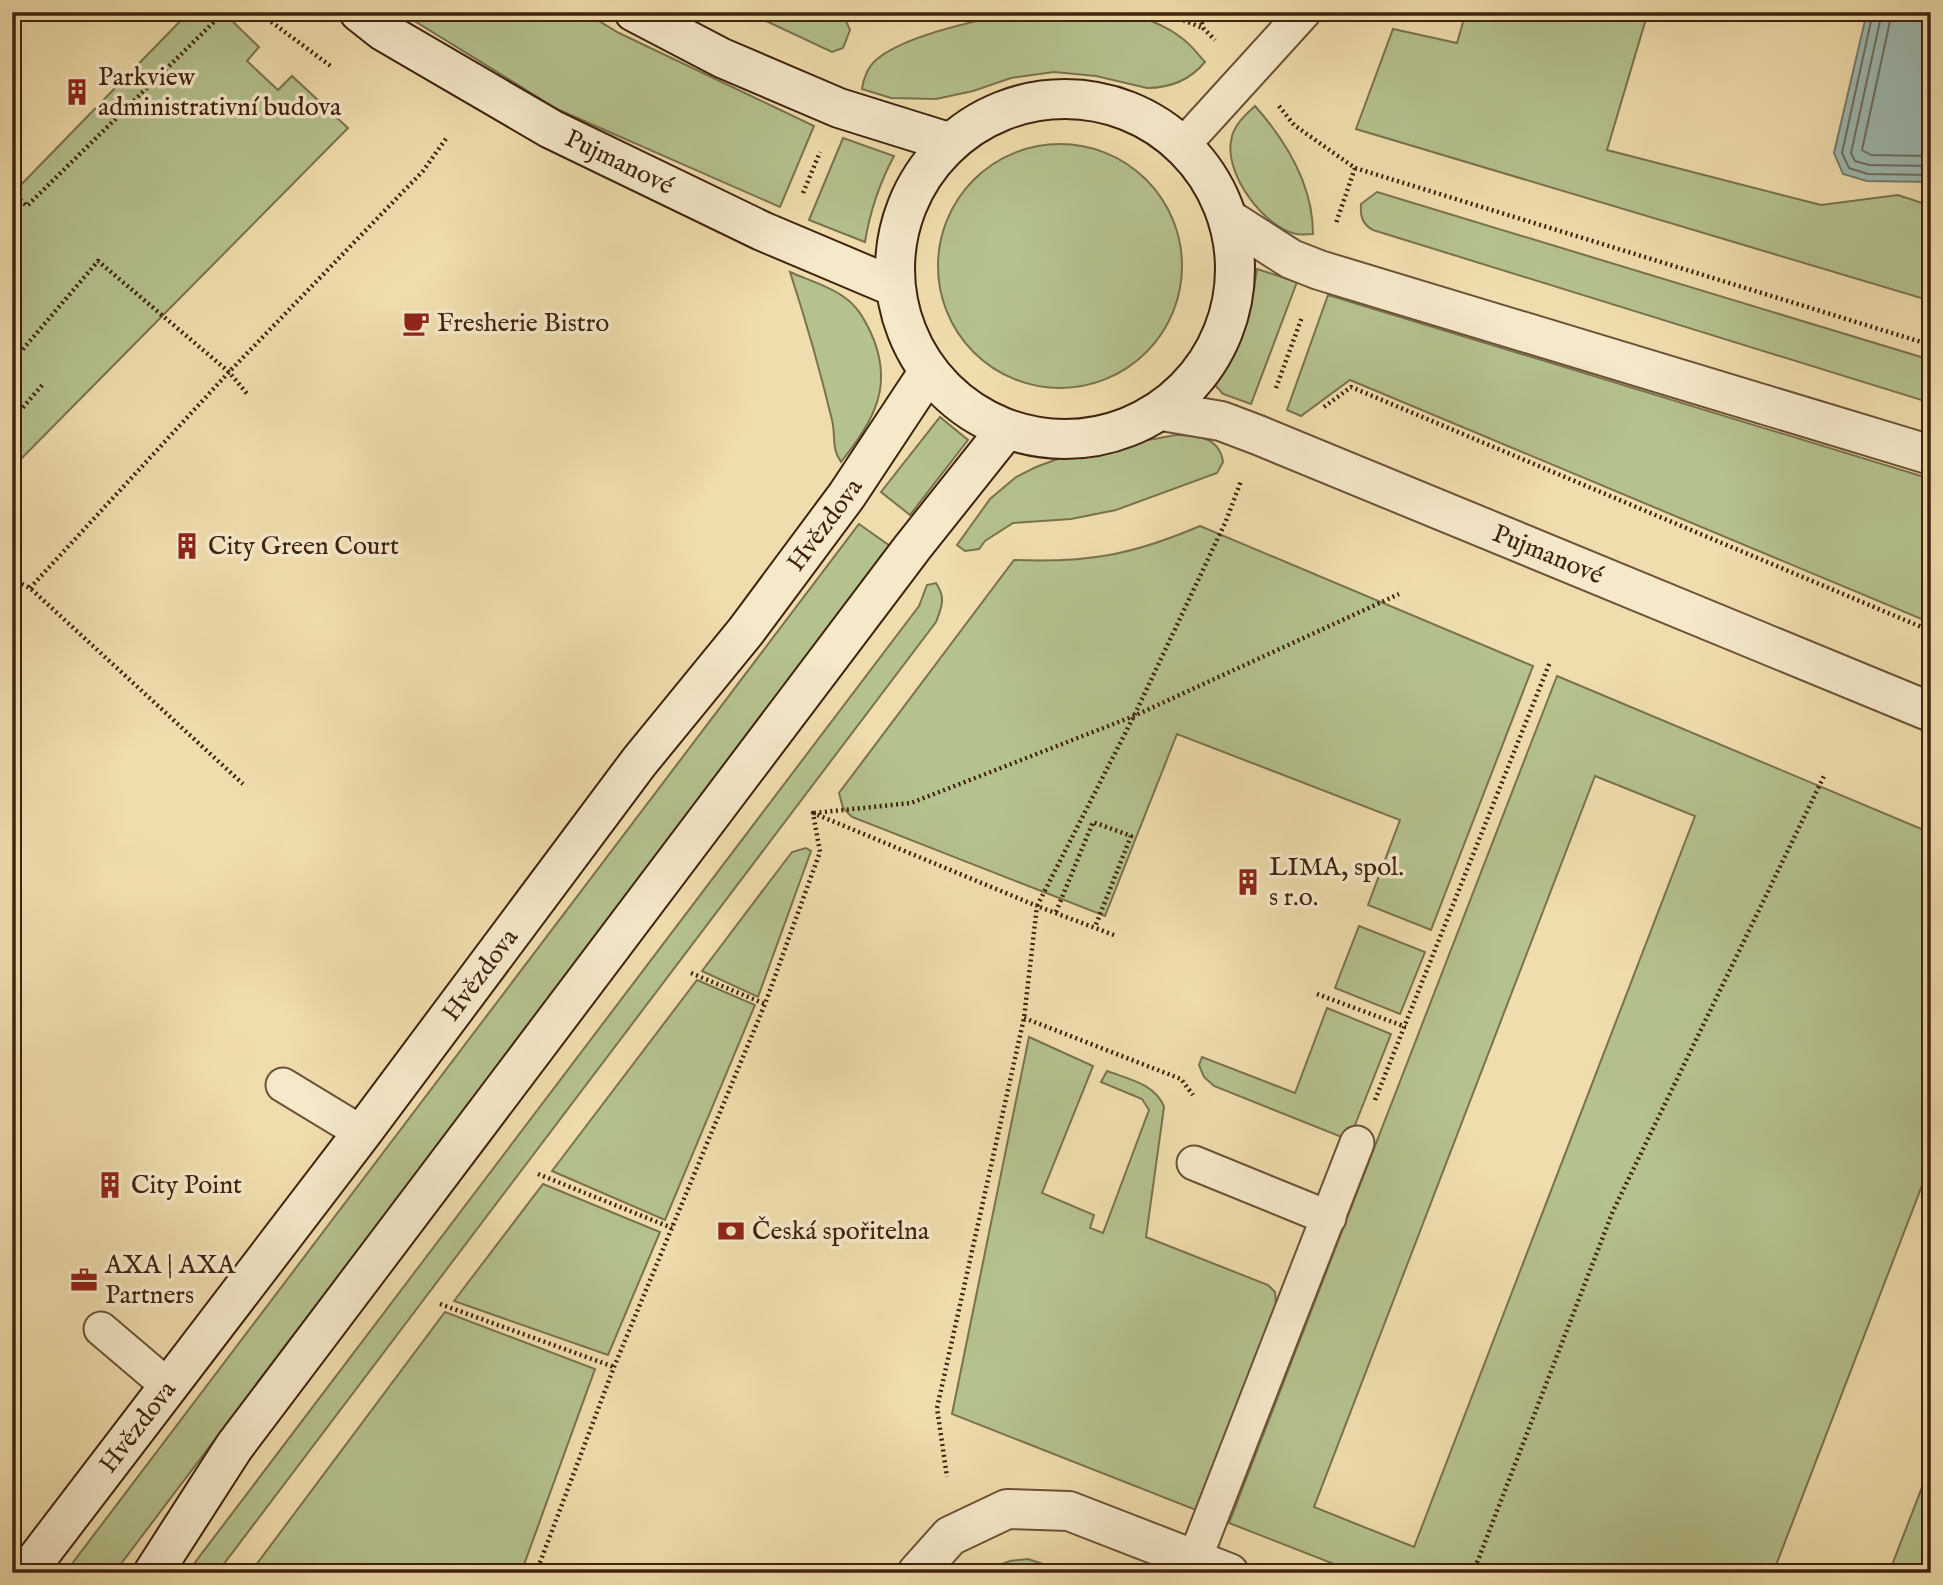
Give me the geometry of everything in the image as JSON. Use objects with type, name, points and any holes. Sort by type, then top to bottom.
[{"type":"street","name":"Pujmanové","points":[[359,12],[383,31],[551,129],[762,231],[892,286]]},
{"type":"street","points":[[635,12],[722,58],[839,108],[948,142]]},
{"type":"street","points":[[1066,96],[1130,109],[1184,144],[1230,220],[1237,274],[1227,326],[1201,374],[1162,411],[1112,434],[1058,441],[1004,431],[927,374],[892,286],[896,233],[915,183],[948,142],[1003,108],[1066,96]]},
{"type":"street","points":[[1230,220],[1291,259],[1319,270],[1931,455]]},
{"type":"street","name":"Hvězdova","points":[[26,1573],[362,1133],[639,762],[769,599],[847,495],[927,374]]},
{"type":"street","name":"Pujmanové","points":[[1162,411],[1221,421],[1258,435],[1931,712]]},
{"type":"street","points":[[153,1573],[234,1447],[912,548],[1004,431]]},
{"type":"street","points":[[917,1573],[950,1536],[1007,1509],[1069,1511],[1212,1565]]},
{"type":"lane","points":[[1184,144],[1304,12]]},
{"type":"lane","points":[[283,1085],[362,1133]]},
{"type":"lane","points":[[1212,1565],[1329,1218],[1357,1143]]},
{"type":"lane","points":[[1194,1163],[1329,1218]]},
{"type":"lane","points":[[101,1329],[168,1386]]},
{"type":"path","points":[[12,192],[27,206],[223,12]]},
{"type":"path","points":[[258,12],[332,67]]},
{"type":"path","points":[[1163,12],[1204,29],[1223,48]]},
{"type":"path","points":[[1198,12],[1204,29]]},
{"type":"path","points":[[1271,96],[1294,125],[1354,168],[1931,345]]},
{"type":"path","points":[[30,588],[229,372],[423,170],[448,136]]},
{"type":"path","points":[[800,202],[823,144]]},
{"type":"path","points":[[1334,228],[1354,168]]},
{"type":"path","points":[[12,362],[98,261],[229,372],[247,395]]},
{"type":"path","points":[[1275,391],[1302,316]]},
{"type":"path","points":[[12,420],[44,383]]},
{"type":"path","points":[[1323,408],[1351,387],[1931,631]]},
{"type":"path","points":[[947,1477],[937,1408],[1024,1018],[1037,906],[1133,716],[1226,521],[1245,470]]},
{"type":"path","points":[[12,579],[30,588],[243,784]]},
{"type":"path","points":[[813,813],[911,803],[1133,716],[1399,594]]},
{"type":"path","points":[[1357,1143],[1406,1027],[1550,662]]},
{"type":"path","points":[[1473,1573],[1613,1211],[1825,774]]},
{"type":"path","points":[[813,813],[1114,935]]},
{"type":"path","points":[[537,1573],[614,1367],[765,1004],[820,852],[813,813]]},
{"type":"path","points":[[1056,912],[1093,822],[1131,836],[1095,928]]},
{"type":"path","points":[[691,973],[765,1004]]},
{"type":"path","points":[[1317,994],[1406,1027]]},
{"type":"path","points":[[1024,1018],[1181,1079],[1193,1095]]},
{"type":"path","points":[[538,1174],[672,1228]]},
{"type":"path","points":[[440,1304],[614,1367]]},
{"type":"green space","points":[[189,12],[223,12],[259,47],[247,61],[278,90],[292,76],[348,128],[12,468],[12,194]]},
{"type":"green space","points":[[400,12],[584,12],[619,33],[814,126],[780,207],[557,109]]},
{"type":"green space","points":[[747,12],[828,12],[846,21],[850,30],[843,48],[832,52]]},
{"type":"green space","points":[[1021,12],[1105,12],[1146,19],[1183,39],[1205,62],[1186,78],[1172,85],[1156,88],[1096,76],[1054,72],[1011,78],[973,91],[936,99],[891,98],[862,89],[866,73],[873,63],[889,51],[945,29]]},
{"type":"green space","points":[[1466,12],[1648,12],[1607,150],[1821,205],[1898,195],[1931,206],[1931,301],[1356,129],[1393,29],[1457,43]]},
{"type":"green space","points":[[1255,106],[1296,165],[1308,199],[1313,234],[1296,234],[1272,221],[1249,198],[1240,184],[1234,169],[1231,141],[1237,126]]},
{"type":"green space","points":[[843,138],[894,156],[876,198],[865,242],[809,220]]},
{"type":"green space","points":[[1048,144],[1072,144],[1096,149],[1118,158],[1147,179],[1162,198],[1173,219],[1180,242],[1180,290],[1173,313],[1162,334],[1147,353],[1118,374],[1096,383],[1072,388],[1048,388],[1024,383],[1002,374],[982,361],[965,344],[952,324],[943,302],[938,278],[938,254],[943,230],[952,208],[965,188],[982,171],[1002,158],[1024,149]]},
{"type":"green space","points":[[1377,192],[1931,360],[1931,403],[1373,230],[1362,219],[1361,204]]},
{"type":"green space","points":[[1257,269],[1297,282],[1251,404],[1223,394],[1215,385],[1246,319]]},
{"type":"green space","points":[[790,272],[849,300],[865,321],[877,350],[881,368],[878,400],[872,416],[841,462],[836,452],[832,420],[818,364]]},
{"type":"green space","points":[[1328,295],[1931,479],[1931,623],[1350,380],[1301,416],[1287,410]]},
{"type":"green space","points":[[940,417],[968,440],[910,515],[881,492]]},
{"type":"green space","points":[[1176,435],[1199,437],[1212,442],[1221,453],[1223,462],[1217,473],[1116,510],[1071,519],[1013,523],[985,541],[979,549],[965,551],[957,545],[990,499],[1016,477],[1071,454]]},
{"type":"green space","points":[[859,524],[890,546],[114,1573],[65,1573]]},
{"type":"green space","points":[[1200,526],[1533,666],[1431,930],[1368,905],[1400,820],[1177,734],[1105,916],[852,817],[843,808],[839,793],[1014,560],[1065,560],[1109,555],[1153,544]]},
{"type":"green space","points":[[936,583],[942,602],[936,622],[217,1573],[187,1573],[919,606],[927,585]]},
{"type":"green space","points":[[1557,676],[1931,833],[1931,1162],[1773,1573],[1357,1573],[1229,1523]],"holes":[[[1595,776],[1695,816],[1414,1547],[1314,1507]]]},
{"type":"green space","points":[[806,848],[811,851],[758,997],[702,971],[792,852]]},
{"type":"green space","points":[[1359,926],[1425,952],[1400,1014],[1335,988]]},
{"type":"green space","points":[[697,980],[755,1005],[665,1220],[552,1171]]},
{"type":"green space","points":[[1327,1008],[1391,1034],[1349,1140],[1214,1086],[1204,1077],[1199,1065],[1202,1057],[1295,1093]]},
{"type":"green space","points":[[1029,1037],[1093,1066],[1042,1193],[1094,1215],[1090,1228],[1103,1233],[1149,1110],[1142,1099],[1101,1082],[1107,1071],[1132,1080],[1155,1093],[1164,1107],[1146,1237],[1268,1285],[1275,1292],[1276,1305],[1196,1510],[952,1414]]},
{"type":"green space","points":[[543,1184],[660,1232],[608,1355],[454,1301]]},
{"type":"green space","points":[[445,1312],[595,1369],[521,1573],[250,1573]]},
{"type":"green space","points":[[1931,1464],[1931,1573],[1889,1573],[1892,1565]]},
{"type":"green space","points":[[1028,1559],[1070,1573],[978,1573],[1010,1561]]},
{"type":"water","points":[[1867,12],[1931,12],[1931,182],[1867,181],[1843,174],[1834,153]]},
{"type":"place","name":"Parkview administrativní budova","points":[[77,92]]},
{"type":"place","name":"Fresherie Bistro","points":[[416,323]]},
{"type":"place","name":"City Green Court","points":[[187,546]]},
{"type":"place","name":"LIMA, spol. s r.o.","points":[[1248,882]]},
{"type":"place","name":"City Point","points":[[110,1185]]},
{"type":"place","name":"Česká spořitelna","points":[[731,1231]]},
{"type":"place","name":"AXA | AXA Partners","points":[[84,1280]]}]
